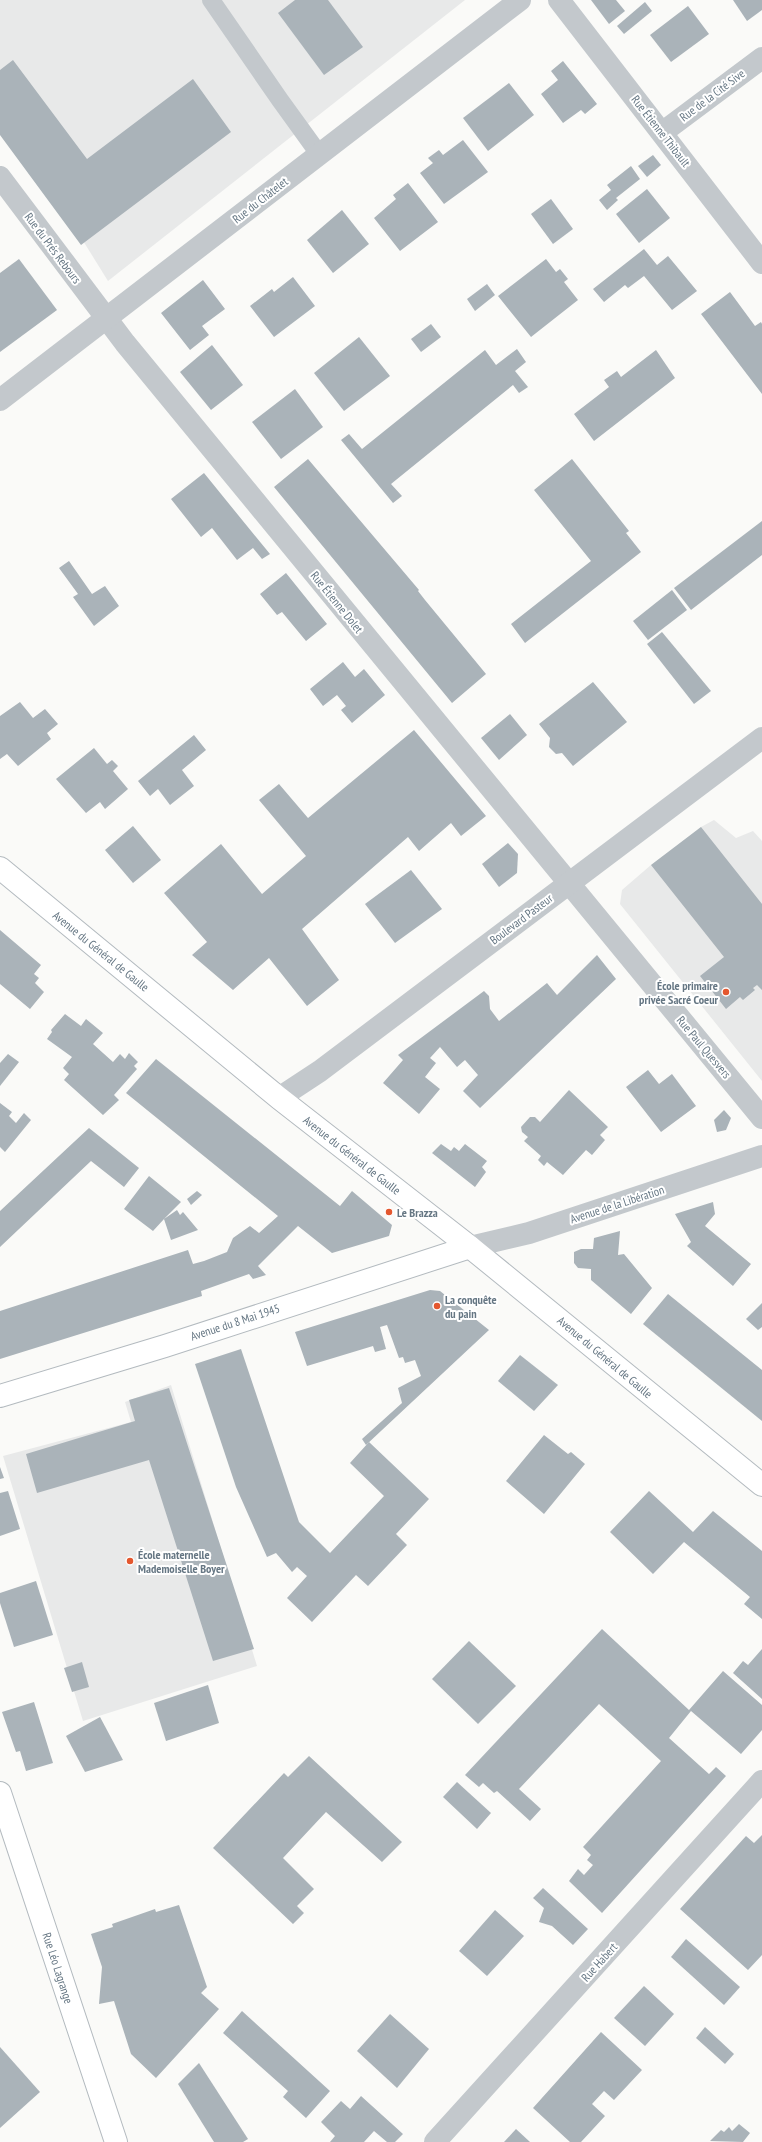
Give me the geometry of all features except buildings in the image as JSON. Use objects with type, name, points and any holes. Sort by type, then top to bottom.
[{"type":"main road","name":"Avenue du Général de Gaulle","points":[[0,868],[279,1098],[470,1246],[762,1485]]},
{"type":"main road","name":"Avenue du 8 Mai 1945","points":[[0,1396],[165,1346],[470,1246]]},
{"type":"main road","name":"Rue Léo Lagrange","points":[[0,1793],[116,2142]]},
{"type":"street","name":"Rue du Châtelet","points":[[0,400],[520,0]]},
{"type":"street","name":"Rue Étienne Thibault","points":[[559,0],[663,132],[762,263]]},
{"type":"street","name":"Rue de la Cité Sive","points":[[663,132],[762,58]]},
{"type":"street","name":"Rue du Prés Rebours","points":[[0,177],[106,319]]},
{"type":"street","name":"Rue Étienne Dolet","points":[[106,319],[569,884]]},
{"type":"street","name":"Boulevard Pasteur","points":[[279,1098],[320,1071],[762,738]]},
{"type":"street","name":"Rue Paul Quesvers","points":[[569,884],[762,1118]]},
{"type":"street","name":"Avenue de la Libération","points":[[470,1246],[529,1233],[762,1156]]},
{"type":"street","name":"Rue Habert","points":[[435,2142],[762,1781]]},
{"type":"lane","points":[[211,0],[319,154]]},
{"type":"shaded area","points":[[0,0],[465,0],[108,281],[0,107]]},
{"type":"shaded area","name":"École primaire privée Sacré Coeur","points":[[714,820],[736,838],[753,831],[762,841],[762,1081],[620,904],[622,890],[651,865],[701,827]]},
{"type":"shaded area","name":"École maternelle Mademoiselle Boyer","points":[[171,1385],[257,1666],[83,1721],[3,1456],[131,1422],[125,1402]]},
{"type":"place","name":"École primaire privée Sacré Coeur","points":[[726,992]]},
{"type":"place","name":"Le Brazza","points":[[389,1212]]},
{"type":"place","name":"La conquête du pain","points":[[437,1306]]},
{"type":"place","name":"École maternelle Mademoiselle Boyer","points":[[130,1561]]}]
